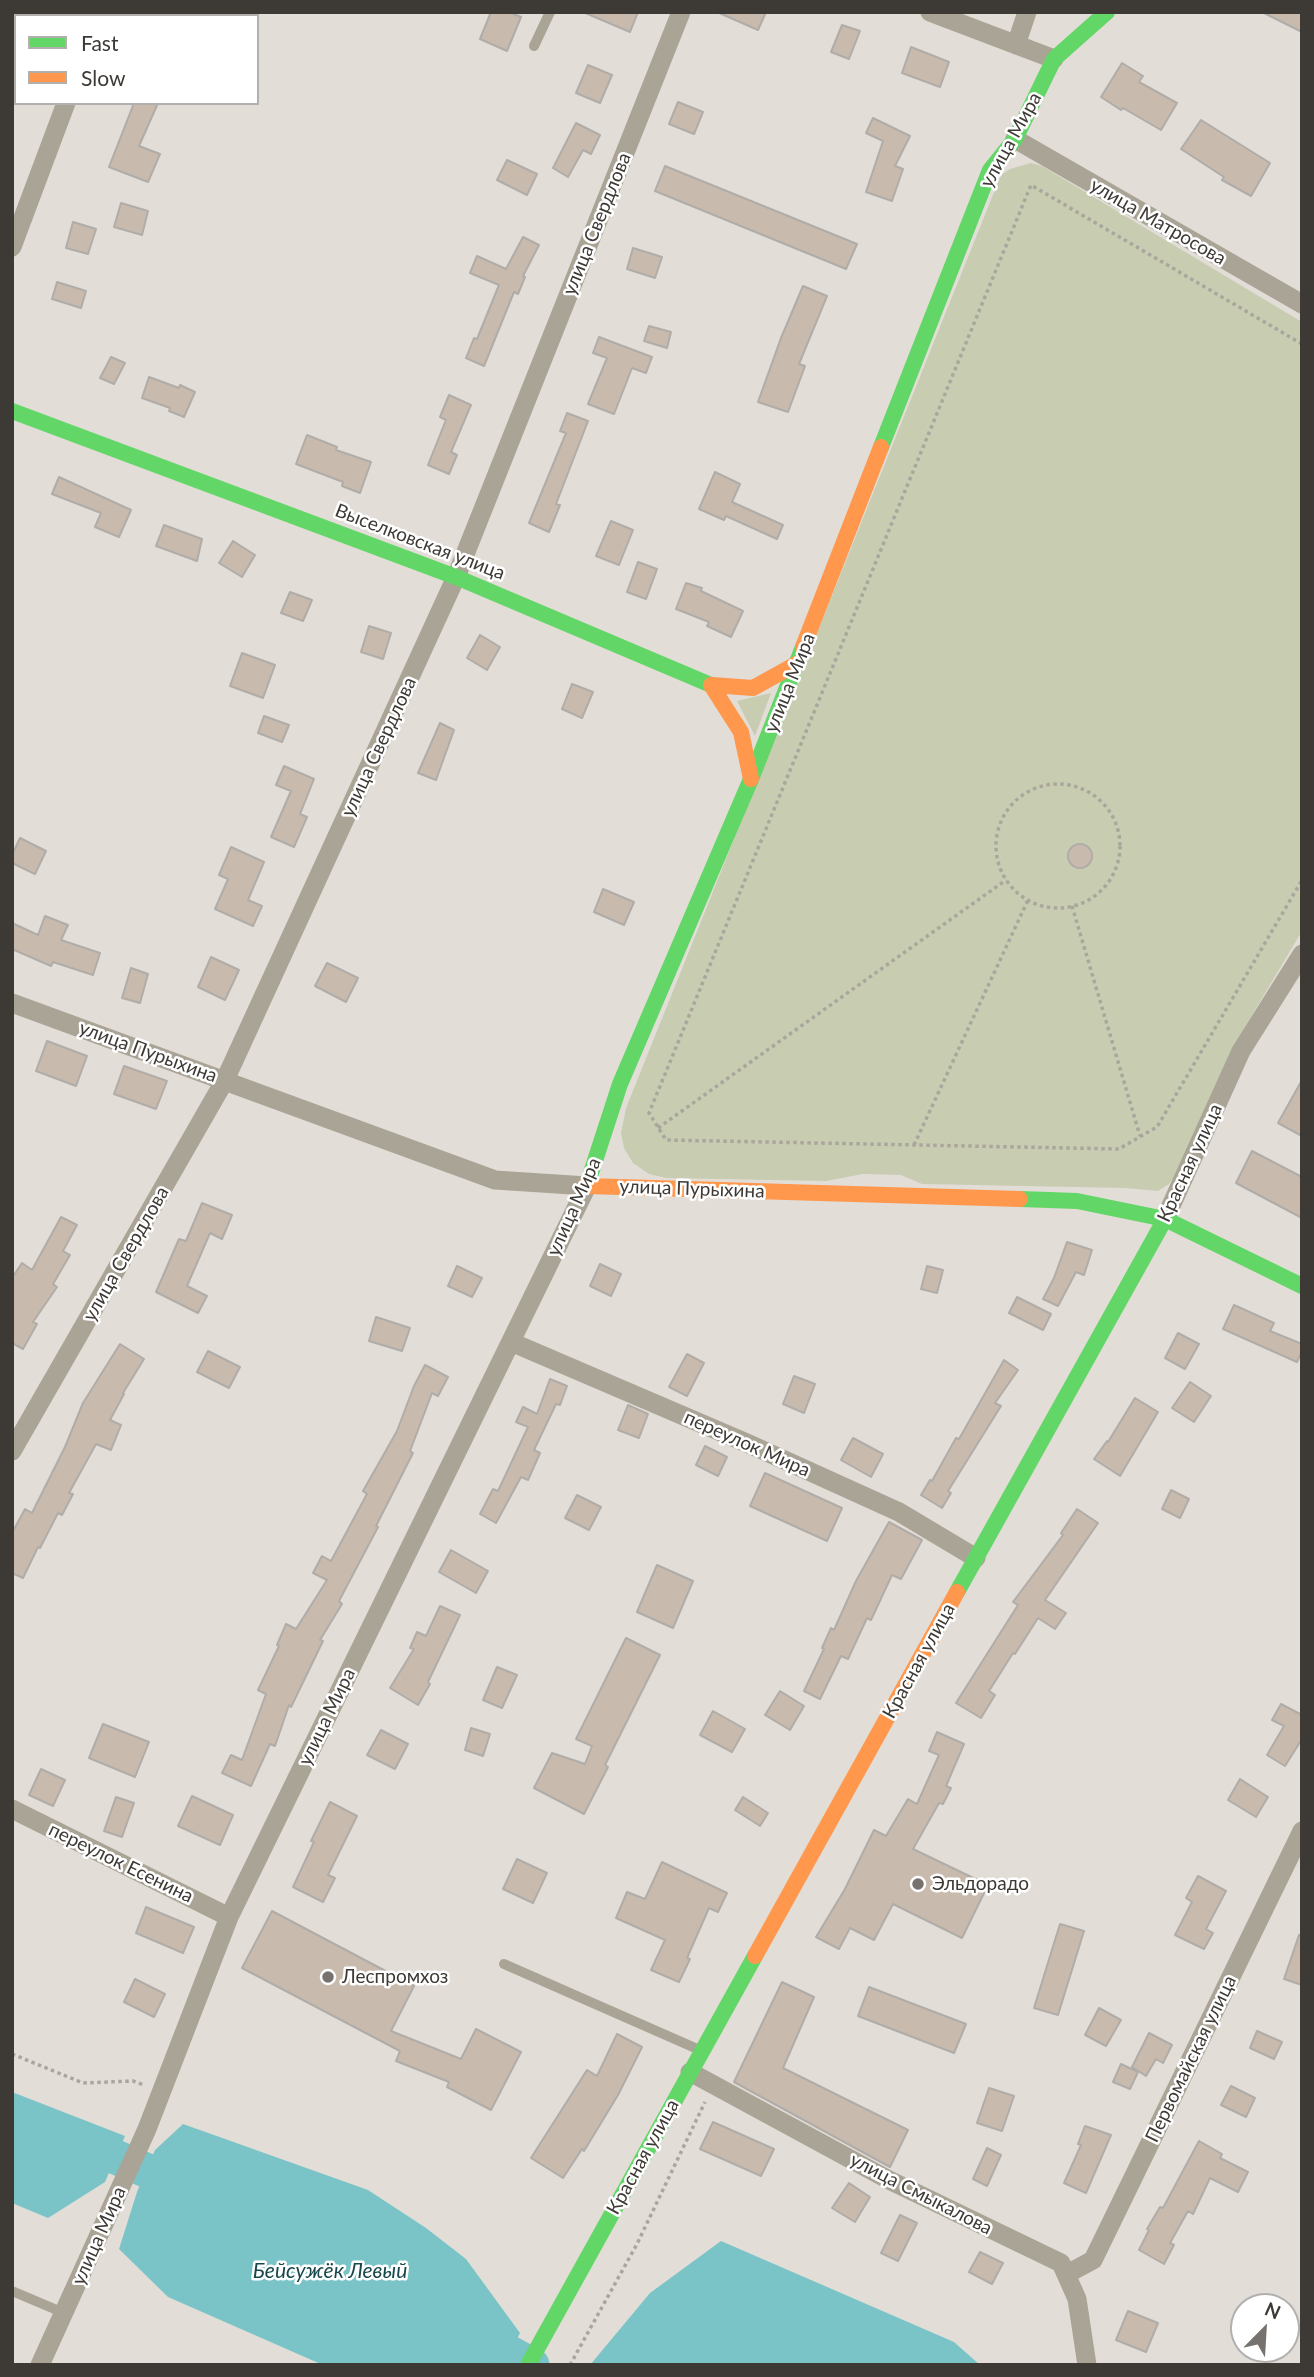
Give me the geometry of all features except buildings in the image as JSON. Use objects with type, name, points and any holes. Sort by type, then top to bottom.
[{"type":"street","name":"улица Свердлова","points":[[12,1451],[225,1080],[456,577],[681,12]]},
{"type":"street","points":[[930,12],[1054,59]]},
{"type":"street","points":[[1016,45],[1027,12]]},
{"type":"street","name":"улица Мира","points":[[40,2365],[147,2129],[229,1917],[587,1186],[620,1084],[798,663],[990,170],[1015,139],[1054,59],[1107,12]]},
{"type":"street","points":[[12,247],[65,105]]},
{"type":"street","name":"улица Матросова","points":[[1015,139],[1302,304]]},
{"type":"street","name":"Выселковская улица","points":[[12,411],[456,577],[712,685],[753,688],[798,663]]},
{"type":"street","points":[[712,685],[741,732],[751,779]]},
{"type":"street","name":"Красная улица","points":[[528,2365],[1165,1219],[1241,1051],[1302,954]]},
{"type":"street","name":"улица Пурыхина","points":[[12,1003],[495,1180],[587,1186],[1077,1201],[1165,1219],[1302,1286]]},
{"type":"street","name":"переулок Мира","points":[[511,1342],[899,1512],[976,1558]]},
{"type":"street","name":"переулок Есенина","points":[[12,1809],[229,1917]]},
{"type":"street","name":"Первомайская улица","points":[[1066,2274],[1093,2260],[1302,1831]]},
{"type":"street","name":"улица Смыкалова","points":[[690,2072],[889,2180],[1061,2263],[1066,2274]]},
{"type":"street","points":[[1066,2274],[1077,2299],[1087,2365]]},
{"type":"lane","points":[[534,46],[550,12]]},
{"type":"lane","points":[[504,1964],[702,2051]]},
{"type":"lane","points":[[12,2291],[65,2314]]},
{"type":"path","points":[[1302,344],[1031,185],[649,1113],[666,1140],[1119,1149],[1157,1127],[1302,880]]},
{"type":"path","points":[[1068,784],[1082,788],[1105,804],[1118,829],[1119,858],[1115,871],[1097,894],[1072,906],[1047,907],[1028,900],[1013,890],[1006,880],[999,867],[995,838],[999,824],[1014,800],[1026,791],[1047,785],[1068,784]]},
{"type":"path","points":[[658,1128],[1006,880]]},
{"type":"path","points":[[914,1145],[1028,900]]},
{"type":"path","points":[[1072,906],[1140,1136]]},
{"type":"path","points":[[12,2054],[83,2083],[133,2081],[161,2092]]},
{"type":"path","points":[[570,2365],[636,2244],[713,2084]]},
{"type":"green space","points":[[1031,163],[1042,166],[1302,322],[1302,931],[1233,1047],[1179,1171],[1169,1184],[1158,1191],[922,1184],[901,1175],[863,1174],[826,1181],[666,1178],[649,1174],[633,1163],[624,1148],[621,1133],[626,1108],[1001,175],[1010,169]]},
{"type":"green space","points":[[771,693],[755,736],[737,701]]},
{"type":"water","points":[[12,2092],[125,2136],[105,2182],[48,2218],[12,2203]]},
{"type":"water","name":"Бейсужёк Левый","points":[[183,2124],[368,2190],[426,2228],[466,2259],[520,2333],[504,2365],[323,2365],[168,2297],[119,2249],[137,2192],[155,2150]]},
{"type":"water","points":[[721,2241],[954,2342],[980,2365],[590,2365],[650,2293]]},
{"type":"waterway","name":"Бейсужёк Левый","points":[[12,2126],[111,2155],[189,2189]]},
{"type":"waterway","name":"Бейсужёк Левый","points":[[467,2330],[532,2365]]},
{"type":"traffic: fast","points":[[881,447],[990,170],[1015,139],[1054,59],[1107,12]]},
{"type":"traffic: fast","points":[[12,411],[456,577],[711,685]]},
{"type":"traffic: fast","points":[[589,1179],[620,1084],[751,779],[803,647]]},
{"type":"traffic: fast","points":[[1020,1199],[1077,1201],[1165,1219],[1302,1286]]},
{"type":"traffic: fast","points":[[957,1592],[1165,1219]]},
{"type":"traffic: fast","points":[[528,2365],[755,1956]]},
{"type":"traffic: slow","points":[[803,647],[881,447]]},
{"type":"traffic: slow","points":[[712,685],[753,688],[798,663]]},
{"type":"traffic: slow","points":[[711,685],[741,732],[751,779]]},
{"type":"traffic: slow","points":[[589,1179],[587,1186],[1020,1199]]},
{"type":"traffic: slow","points":[[755,1956],[957,1592]]},
{"type":"place","name":"Эльдорадо","points":[[918,1884]]},
{"type":"place","name":"Леспромхоз","points":[[328,1977]]}]
